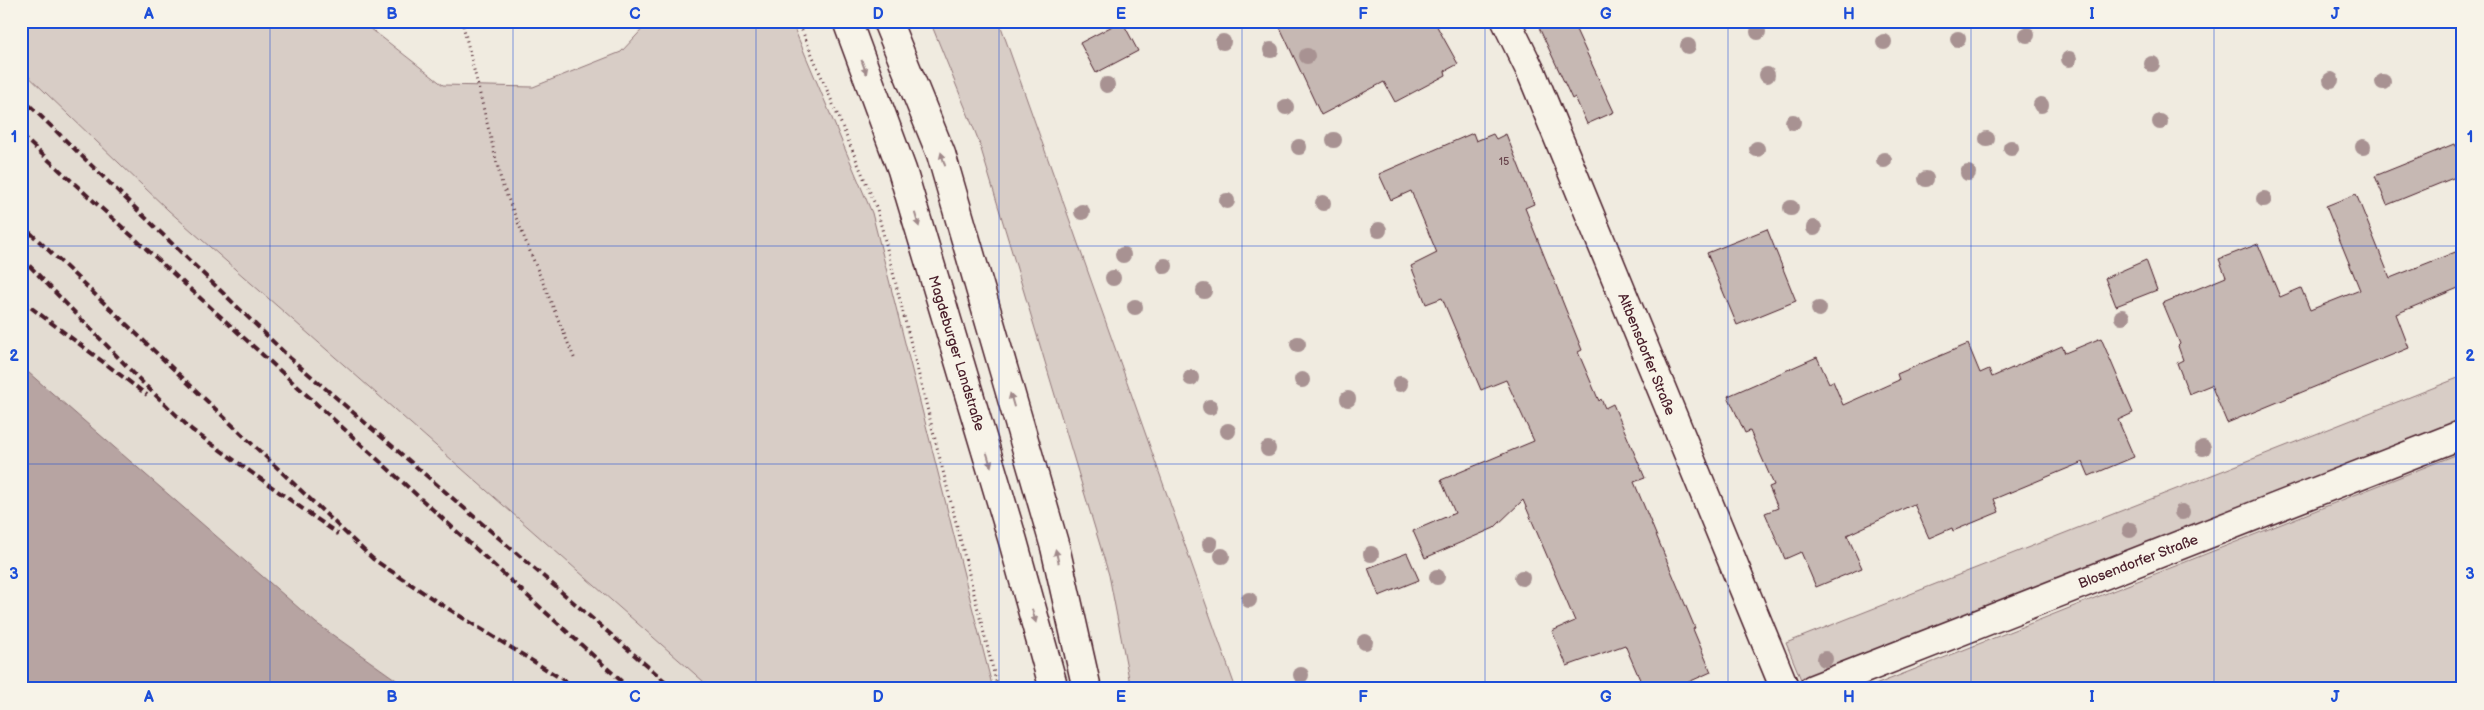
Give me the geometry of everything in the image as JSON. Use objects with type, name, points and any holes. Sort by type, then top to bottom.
[{"type":"street","name":"Magdeburger Landstraße","points":[[847,21],[902,170],[1013,541],[1054,689]]},
{"type":"street","points":[[887,21],[941,154],[1055,547],[1087,689]]},
{"type":"street","name":"Altbensdorfer Straße","points":[[1506,21],[1536,83],[1785,689]]},
{"type":"street","name":"Blosendorfer Straße","points":[[1813,689],[2463,434]]},
{"type":"path","points":[[462,21],[502,184],[575,360]]},
{"type":"path","points":[[798,21],[877,209],[998,689]]},
{"type":"shaded area","points":[[21,21],[361,21],[443,85],[533,87],[621,52],[650,21],[791,21],[872,213],[993,689],[712,689],[168,210],[21,69]]},
{"type":"shaded area","points":[[930,21],[999,21],[1236,689],[1131,689],[1109,575],[978,139]]},
{"type":"shaded area","points":[[21,69],[168,210],[712,689],[409,689],[316,623],[21,366]]},
{"type":"shaded area","points":[[21,366],[316,623],[409,689],[21,689]]},
{"type":"shaded area","points":[[2463,376],[2463,420],[1802,682],[1786,643]]},
{"type":"shaded area","points":[[2463,452],[2463,689],[1865,689]]},
{"type":"building","points":[[1122,21],[1138,51],[1096,73],[1080,43]]},
{"type":"building","points":[[1277,21],[1434,21],[1458,64],[1445,71],[1446,75],[1395,102],[1384,82],[1321,115]]},
{"type":"building","points":[[1536,21],[1572,21],[1614,112],[1587,124],[1575,97],[1572,99]]},
{"type":"building","points":[[1473,133],[1476,141],[1493,134],[1496,139],[1506,134],[1534,204],[1525,208],[1582,350],[1578,352],[1599,401],[1601,399],[1605,408],[1613,404],[1645,478],[1634,482],[1695,628],[1693,629],[1711,672],[1673,689],[1644,689],[1625,645],[1567,666],[1552,631],[1575,621],[1523,500],[1494,528],[1425,558],[1413,531],[1455,513],[1441,480],[1534,441],[1506,380],[1481,390],[1442,298],[1426,304],[1411,266],[1437,253],[1411,191],[1391,200],[1379,174]]},
{"type":"building","points":[[2454,144],[2463,163],[2463,174],[2387,205],[2375,176]]},
{"type":"building","points":[[2356,194],[2390,278],[2463,249],[2463,286],[2396,314],[2409,348],[2227,423],[2211,385],[2189,394],[2177,363],[2183,360],[2178,346],[2180,344],[2163,303],[2226,277],[2219,259],[2258,244],[2280,297],[2301,288],[2310,310],[2360,290],[2326,206]]},
{"type":"building","points":[[1767,229],[1796,301],[1737,325],[1707,253]]},
{"type":"building","points":[[2146,260],[2157,290],[2116,306],[2105,278]]},
{"type":"building","points":[[2101,338],[2133,413],[2118,420],[2134,457],[2089,476],[2083,462],[1994,499],[1999,512],[1953,531],[1952,528],[1929,538],[1914,504],[1847,535],[1862,568],[1816,587],[1801,552],[1785,559],[1765,513],[1778,508],[1769,487],[1774,485],[1750,431],[1745,433],[1728,396],[1817,357],[1829,383],[1833,381],[1843,405],[1899,380],[1897,374],[1968,344],[1980,373],[1989,369],[1992,377],[2062,346],[2065,353]]},
{"type":"building","points":[[1407,553],[1419,580],[1379,596],[1368,568]]},
{"type":"railway","points":[[21,97],[290,358],[674,689]]},
{"type":"railway","points":[[21,135],[630,689]]},
{"type":"railway","points":[[21,224],[373,559],[439,603],[578,689]]},
{"type":"railway","points":[[21,257],[142,382],[192,430],[338,534]]},
{"type":"railway","points":[[21,300],[147,395]]}]
